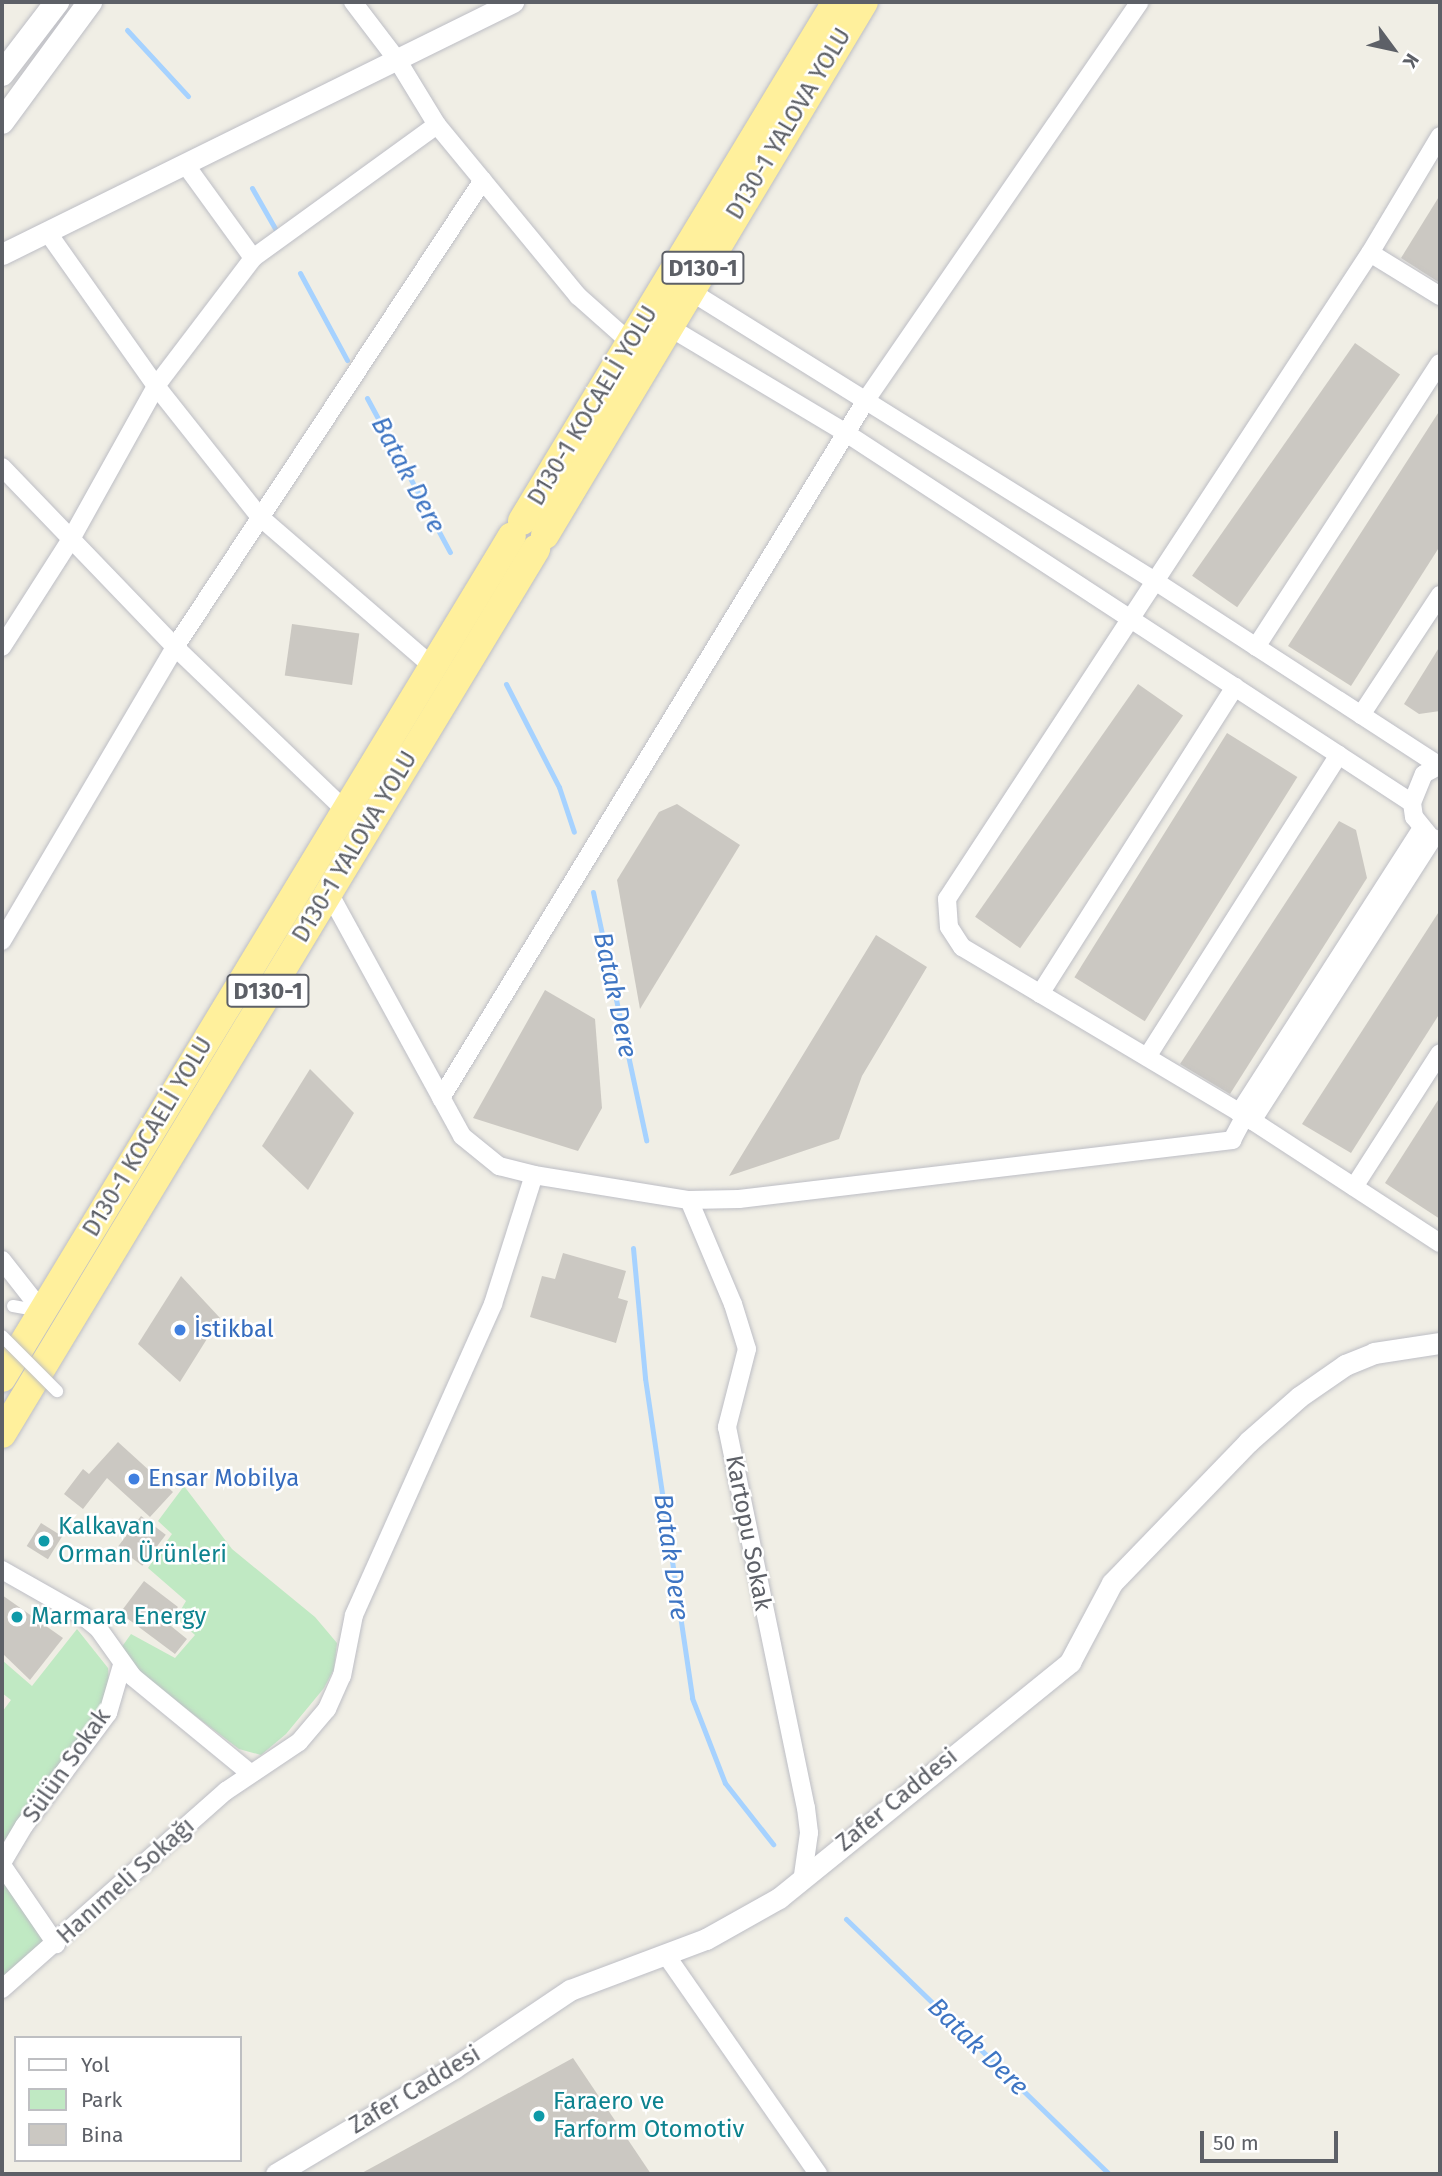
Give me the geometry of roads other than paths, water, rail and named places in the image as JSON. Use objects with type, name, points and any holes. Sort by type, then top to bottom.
[{"type":"highway","name":"D130-1 KOCAELİ YOLU","points":[[2,1378],[432,666],[529,536],[631,344],[836,2]]},
{"type":"highway","name":"D130-1 YALOVA YOLU","points":[[17,1422],[328,891],[529,536],[669,327],[864,2]]},
{"type":"main road","points":[[2,74],[57,2]]},
{"type":"main road","points":[[2,122],[89,2]]},
{"type":"street","points":[[353,2],[398,61],[437,125],[578,296],[631,344]]},
{"type":"street","points":[[2,254],[513,2]]},
{"type":"street","points":[[441,1098],[866,400],[1140,2]]},
{"type":"street","points":[[2,647],[71,539],[156,386],[253,258],[437,125]]},
{"type":"street","points":[[1440,136],[1370,253],[1158,583],[947,899],[949,927],[962,947],[1246,1117],[1440,1243]]},
{"type":"street","points":[[185,164],[253,258]]},
{"type":"street","points":[[2,941],[175,647],[483,180]]},
{"type":"street","points":[[48,233],[156,386],[260,517],[432,666]]},
{"type":"street","points":[[1370,253],[1440,296]]},
{"type":"street","points":[[690,291],[1158,583],[1439,765],[1424,774],[1412,803]]},
{"type":"street","points":[[328,891],[462,1136],[499,1166],[534,1175],[689,1200],[739,1199],[1232,1140],[1431,836],[1412,803],[845,433],[669,327]]},
{"type":"street","points":[[1256,647],[1440,363]]},
{"type":"street","points":[[2,467],[175,647],[344,809]]},
{"type":"street","points":[[1361,715],[1440,595]]},
{"type":"street","points":[[1040,994],[1235,687]]},
{"type":"street","points":[[1147,1058],[1339,755]]},
{"type":"street","points":[[1354,1187],[1440,1053]]},
{"type":"street","name":"Hanımeli Sokağı","points":[[2,1989],[250,1773],[299,1742],[314,1728],[335,1693],[354,1615],[493,1304],[534,1175]]},
{"type":"street","name":"Kartopu Sokak","points":[[689,1200],[733,1304],[747,1349],[727,1427],[806,1808],[809,1833],[803,1875]]},
{"type":"street","points":[[2,1259],[42,1311]]},
{"type":"street","points":[[13,1306],[42,1311]]},
{"type":"street","points":[[2,1336],[57,1391]]},
{"type":"street","name":"Zafer Caddesi","points":[[276,2174],[454,2068],[570,1990],[666,1955],[764,1909],[1070,1662],[1112,1583],[1248,1442],[1298,1397],[1345,1365],[1374,1353],[1440,1343]]},
{"type":"street","points":[[2,1570],[83,1616],[98,1628],[122,1665],[250,1773]]},
{"type":"street","name":"Sülün Sokak","points":[[2,1864],[24,1826],[108,1713],[122,1665]]},
{"type":"street","points":[[2,1864],[56,1944]]},
{"type":"street","points":[[666,1955],[818,2174]]},
{"type":"waterway","name":"Batak Dere","points":[[127,30],[188,96]]},
{"type":"waterway","name":"Batak Dere","points":[[252,188],[276,230]]},
{"type":"waterway","name":"Batak Dere","points":[[300,273],[347,360]]},
{"type":"waterway","name":"Batak Dere","points":[[367,398],[450,552]]},
{"type":"waterway","name":"Batak Dere","points":[[506,684],[559,787],[574,832]]},
{"type":"waterway","name":"Batak Dere","points":[[593,892],[646,1140]]},
{"type":"waterway","name":"Batak Dere","points":[[633,1248],[645,1378],[692,1698],[725,1783],[773,1844]]},
{"type":"waterway","name":"Batak Dere","points":[[846,1919],[1109,2174]]},
{"type":"place","name":"İstikbal","points":[[180,1330]]},
{"type":"place","name":"Ensar Mobilya","points":[[134,1479]]},
{"type":"place","name":"Kalkavan Orman Ürünleri","points":[[44,1541]]},
{"type":"place","name":"Marmara Energy","points":[[17,1617]]},
{"type":"place","name":"Faraero ve Farform Otomotiv","points":[[539,2116]]}]
